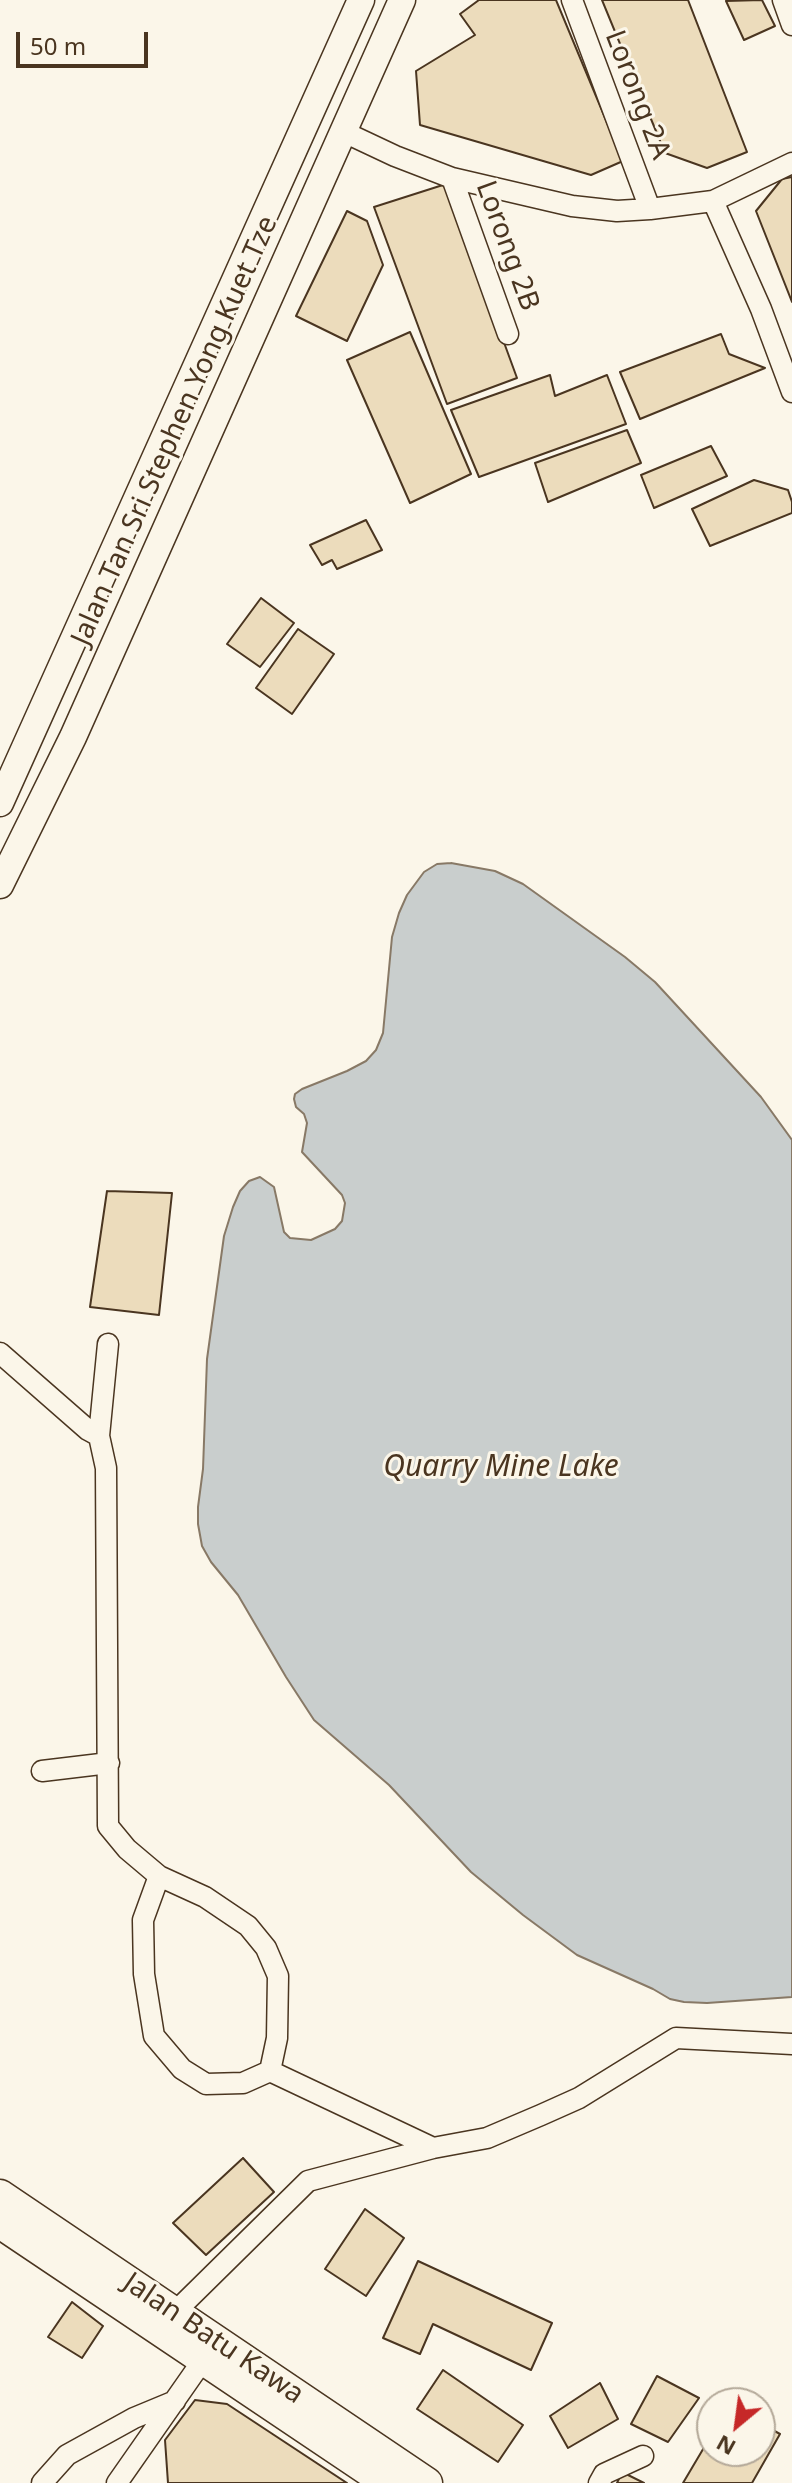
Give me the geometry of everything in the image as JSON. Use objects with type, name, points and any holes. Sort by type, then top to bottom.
[{"type":"highway","name":"Jalan Batu Kawa","points":[[0,2195],[427,2483]]},
{"type":"highway","name":"Jalan Batu Kawa","points":[[0,2223],[387,2483]]},
{"type":"main road","name":"Jalan Tan Sri Stephen Yong Kuet Tze","points":[[0,803],[361,0]]},
{"type":"main road","name":"Jalan Tan Sri Stephen Yong Kuet Tze","points":[[0,885],[73,737],[402,0]]},
{"type":"main road","points":[[289,163],[318,137],[344,132]]},
{"type":"street","name":"Lorong 2A","points":[[572,0],[650,209]]},
{"type":"street","points":[[783,0],[792,25]]},
{"type":"street","points":[[344,132],[452,178],[572,206],[617,211],[713,201],[792,163]]},
{"type":"street","name":"Lorong 2B","points":[[452,178],[508,334]]},
{"type":"street","points":[[713,201],[761,309],[792,392]]},
{"type":"street","points":[[108,1344],[99,1436],[106,1468],[108,1826],[127,1849],[159,1876],[216,1904],[248,1926],[266,1948],[278,1976],[277,2038],[270,2071]]},
{"type":"street","points":[[0,1353],[88,1430],[99,1436]]},
{"type":"street","points":[[42,1771],[109,1763]]},
{"type":"street","points":[[159,1876],[143,1920],[144,1974],[154,2036],[182,2069],[206,2084],[243,2083],[270,2071],[433,2148]]},
{"type":"street","points":[[174,2313],[308,2181],[433,2148],[487,2138],[579,2098],[676,2038],[792,2044]]},
{"type":"street","points":[[122,2481],[203,2360]]},
{"type":"street","points":[[42,2483],[67,2455],[134,2418],[175,2401]]},
{"type":"street","points":[[599,2483],[604,2474],[643,2456]]},
{"type":"water","name":"Quarry Mine Lake","points":[[451,863],[495,871],[523,884],[625,957],[655,982],[761,1097],[792,1140],[792,1997],[707,2003],[670,1999],[577,1955],[523,1915],[471,1872],[389,1785],[314,1720],[238,1595],[202,1546],[198,1507],[203,1469],[207,1359],[224,1236],[233,1207],[240,1191],[249,1181],[260,1177],[274,1187],[284,1232],[290,1238],[311,1240],[335,1229],[342,1221],[345,1203],[342,1195],[302,1152],[307,1123],[304,1114],[296,1107],[295,1094],[366,1061],[376,1050],[383,1033],[392,937],[399,913],[407,895],[424,872],[437,864]]},
{"type":"building","points":[[479,0],[556,0],[623,161],[591,175],[420,125],[416,71],[475,35],[460,14]]},
{"type":"building","points":[[602,0],[688,0],[747,152],[707,168],[665,153]]},
{"type":"building","points":[[762,0],[775,26],[744,40],[726,1]]},
{"type":"building","points":[[792,177],[792,302],[756,211],[782,179]]},
{"type":"building","points":[[446,184],[517,378],[447,404],[374,207]]},
{"type":"building","points":[[347,211],[367,221],[383,265],[347,341],[296,316]]},
{"type":"building","points":[[410,332],[471,474],[410,503],[347,360]]},
{"type":"building","points":[[721,334],[729,354],[765,368],[640,419],[620,372]]},
{"type":"building","points":[[550,375],[555,396],[607,375],[626,424],[479,477],[451,410]]},
{"type":"building","points":[[627,430],[641,463],[548,502],[535,463]]},
{"type":"building","points":[[711,446],[727,476],[654,508],[641,475]]},
{"type":"building","points":[[754,480],[788,490],[792,513],[710,546],[692,509]]},
{"type":"building","points":[[366,520],[382,550],[337,569],[332,560],[322,565],[310,545]]},
{"type":"building","points":[[261,598],[294,623],[260,667],[227,644]]},
{"type":"building","points":[[298,629],[334,654],[292,714],[256,688]]},
{"type":"building","points":[[107,1191],[172,1193],[159,1315],[90,1307]]},
{"type":"building","points":[[243,2158],[274,2192],[206,2255],[173,2223]]},
{"type":"building","points":[[365,2209],[404,2238],[366,2296],[325,2269]]},
{"type":"building","points":[[418,2261],[552,2323],[531,2370],[433,2324],[420,2354],[383,2338]]},
{"type":"building","points":[[72,2302],[103,2326],[82,2358],[48,2337]]},
{"type":"building","points":[[443,2370],[523,2425],[498,2462],[417,2409]]},
{"type":"building","points":[[657,2376],[696,2396],[696,2402],[668,2442],[631,2424]]},
{"type":"building","points":[[600,2383],[618,2419],[568,2448],[550,2416]]},
{"type":"building","points":[[195,2400],[227,2404],[347,2483],[168,2483],[165,2440]]},
{"type":"building","points":[[696,2461],[696,2467],[761,2467],[752,2483],[683,2483]]},
{"type":"building","points":[[622,2472],[644,2483],[617,2483]]}]
